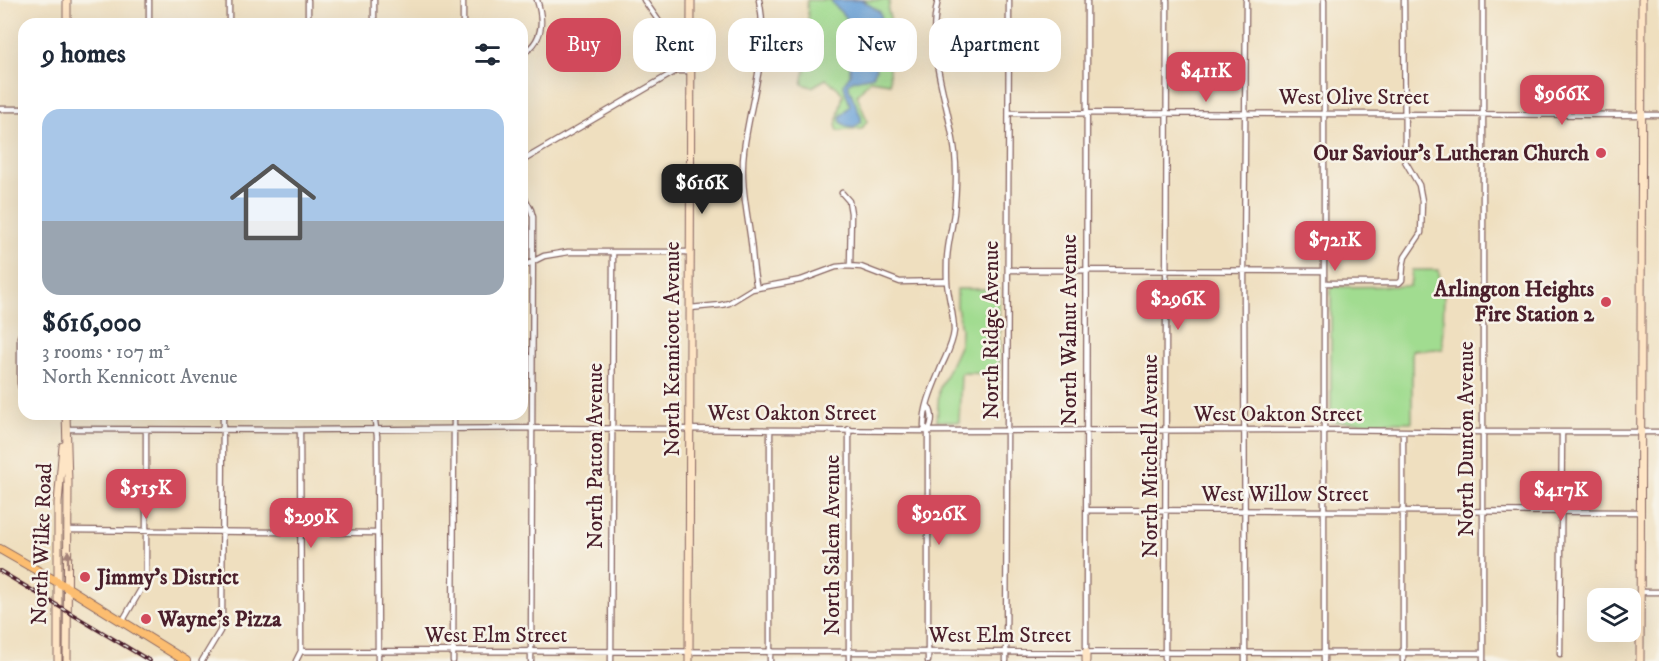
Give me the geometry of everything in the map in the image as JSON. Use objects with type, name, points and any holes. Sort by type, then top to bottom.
[{"type":"main road","points":[[66,0],[67,18]]},
{"type":"main road","name":"North Kennicott Avenue","points":[[691,0],[691,18]]},
{"type":"main road","points":[[1640,588],[1642,0]]},
{"type":"main road","name":"North Kennicott Avenue","points":[[689,661],[691,72]]},
{"type":"main road","name":"North Wilke Road","points":[[66,420],[67,661]]},
{"type":"main road","name":"North Wilke Road","points":[[58,661],[58,503],[66,429]]},
{"type":"main road","points":[[0,549],[186,661]]},
{"type":"main road","points":[[1640,642],[1640,661]]},
{"type":"main road","name":"North Walnut Avenue","points":[[1086,652],[1086,661]]},
{"type":"street","points":[[149,0],[149,18]]},
{"type":"street","points":[[229,0],[229,18]]},
{"type":"street","points":[[308,0],[308,18]]},
{"type":"street","points":[[374,0],[374,18]]},
{"type":"street","points":[[463,0],[463,18]]},
{"type":"street","points":[[528,49],[541,31],[541,15],[537,0]]},
{"type":"street","points":[[644,0],[657,18]]},
{"type":"street","points":[[757,288],[745,207],[743,174],[745,143],[763,47],[759,0]]},
{"type":"street","points":[[928,661],[928,431],[932,411],[928,405],[933,386],[951,345],[954,322],[947,281],[956,163],[952,133],[934,52],[934,24],[938,0]]},
{"type":"street","name":"North Ridge Avenue","points":[[1006,661],[1009,0]]},
{"type":"street","name":"North Walnut Avenue","points":[[1086,652],[1087,0]]},
{"type":"street","name":"North Mitchell Avenue","points":[[1166,661],[1167,0]]},
{"type":"street","points":[[1245,661],[1246,0]]},
{"type":"street","points":[[1324,0],[1324,661]]},
{"type":"street","points":[[1324,282],[1399,284],[1402,280],[1402,266],[1405,257],[1420,233],[1422,201],[1419,185],[1405,161],[1404,0]]},
{"type":"street","name":"North Dunton Avenue","points":[[1483,0],[1483,661]]},
{"type":"street","points":[[528,158],[676,72]]},
{"type":"street","points":[[0,109],[18,109]]},
{"type":"street","name":"West Olive Street","points":[[1009,113],[1659,115]]},
{"type":"street","points":[[842,193],[849,201],[851,213],[850,266]]},
{"type":"street","points":[[528,204],[533,217],[531,661]]},
{"type":"street","name":"North Patton Avenue","points":[[611,661],[613,252]]},
{"type":"street","points":[[528,264],[554,253],[690,252]]},
{"type":"street","points":[[690,308],[721,305],[757,288],[801,280],[836,267],[861,267],[900,282],[947,281]]},
{"type":"street","points":[[1008,270],[1324,271]]},
{"type":"street","points":[[202,661],[222,626],[223,420]]},
{"type":"street","points":[[375,420],[378,661]]},
{"type":"street","points":[[453,661],[454,420]]},
{"type":"street","name":"West Oakton Street","points":[[66,429],[532,428],[1659,432]]},
{"type":"street","name":"North Salem Avenue","points":[[849,429],[849,661]]},
{"type":"street","points":[[122,622],[144,584],[147,531],[146,430]]},
{"type":"street","points":[[296,661],[301,651],[300,430]]},
{"type":"street","points":[[770,430],[770,661]]},
{"type":"street","points":[[1403,431],[1403,661]]},
{"type":"street","points":[[1560,654],[1562,432]]},
{"type":"street","name":"West Willow Street","points":[[1087,510],[1639,512]]},
{"type":"street","points":[[68,530],[377,533]]},
{"type":"street","points":[[1641,592],[1659,592]]},
{"type":"street","name":"West Elm Street","points":[[301,651],[1483,653]]},
{"type":"green space","points":[[807,0],[890,0],[888,11],[890,18],[836,18],[836,72],[889,72],[890,83],[870,80],[857,95],[867,121],[862,129],[838,131],[836,125],[843,95],[826,79],[812,87],[802,84],[804,72],[824,72],[824,18],[808,18]]},
{"type":"green space","points":[[1412,270],[1439,270],[1440,284],[1444,284],[1443,349],[1412,350],[1412,422],[1331,422],[1331,287],[1410,286]]},
{"type":"green space","points":[[957,289],[999,289],[999,374],[961,373],[959,422],[937,421],[939,390],[960,344],[961,329]]},
{"type":"water","points":[[832,0],[862,0],[880,12],[882,18],[846,18],[832,3]]},
{"type":"water","points":[[850,72],[875,72],[873,76],[849,83],[861,117],[861,122],[854,128],[847,127],[841,122],[840,117],[850,106],[844,83]]},
{"type":"railway","points":[[0,571],[150,661]]},
{"type":"place","name":"Our Saviour's Lutheran Church","points":[[1601,153]]},
{"type":"place","name":"Arlington Heights Fire Station 2","points":[[1606,302]]},
{"type":"place","name":"Jimmy's District","points":[[85,577]]},
{"type":"place","name":"Wayne's Pizza","points":[[146,619]]}]
